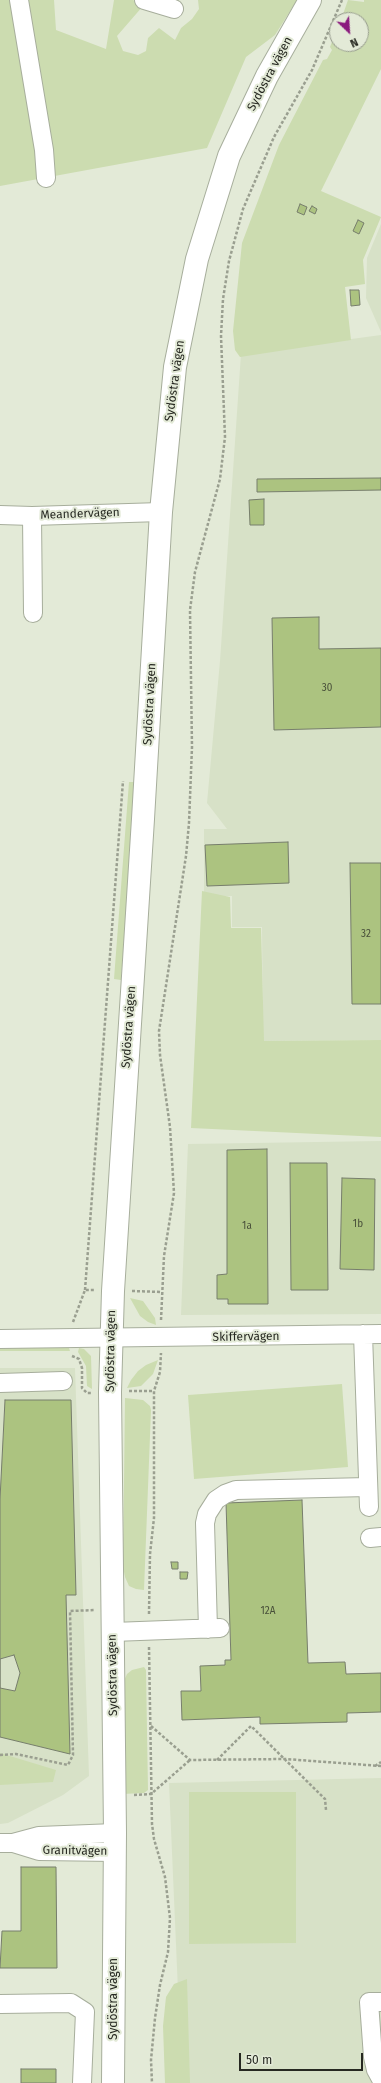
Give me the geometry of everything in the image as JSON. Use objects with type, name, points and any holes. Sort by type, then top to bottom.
[{"type":"main road","name":"Sydöstra vägen","points":[[113,2083],[115,1843],[110,1392],[111,1338],[117,1205],[143,819],[161,512],[175,367],[197,259],[230,156],[267,76],[310,0]]},
{"type":"street","points":[[19,0],[44,150],[46,178]]},
{"type":"street","points":[[144,0],[174,9]]},
{"type":"street","name":"Meandervägen","points":[[0,515],[32,516],[161,512]]},
{"type":"street","points":[[32,516],[33,613]]},
{"type":"street","points":[[369,1507],[368,1487],[372,1334]]},
{"type":"street","name":"Skiffervägen","points":[[0,1339],[372,1334]]},
{"type":"street","points":[[0,1383],[63,1382]]},
{"type":"street","points":[[113,1632],[215,1628],[205,1523],[207,1514],[216,1500],[225,1494],[236,1490],[368,1487]]},
{"type":"street","name":"Granitvägen","points":[[6,1843],[39,1851],[115,1843]]},
{"type":"street","points":[[381,2002],[369,2002],[373,2057],[376,2070],[381,2079]]},
{"type":"street","points":[[0,2004],[71,2003],[85,2012],[82,2083]]},
{"type":"path","points":[[152,2083],[151,2060],[155,2018],[160,1985],[168,1952],[170,1918],[165,1877],[154,1839],[151,1794],[149,1631],[150,1554],[154,1518],[154,1391],[160,1372],[164,1256],[174,1193],[170,1127],[160,1055],[159,1032],[185,862],[189,823],[192,747],[190,610],[195,572],[220,479],[225,437],[221,336],[223,299],[229,261],[243,209],[274,137],[312,70],[342,0]]},
{"type":"path","points":[[73,1329],[73,1319],[85,1290],[123,781]]},
{"type":"path","points":[[85,1290],[98,1290]]},
{"type":"path","points":[[110,1392],[154,1391]]},
{"type":"path","points":[[0,1755],[16,1754],[68,1765],[74,1755],[70,1611],[95,1610]]},
{"type":"path","points":[[151,1726],[190,1760],[285,1759],[381,1766]]},
{"type":"path","points":[[216,1760],[251,1726],[325,1799],[326,1810]]},
{"type":"path","points":[[151,1794],[190,1760]]},
{"type":"path","points":[[375,1766],[381,1762]]},
{"type":"shaded area","points":[[381,224],[381,332],[366,298],[367,258]]},
{"type":"shaded area","points":[[381,335],[381,1040],[263,1041],[262,927],[232,927],[232,896],[204,896],[204,829],[227,829],[207,803],[220,661],[241,354]]},
{"type":"shaded area","points":[[381,1141],[381,1314],[181,1315],[188,1144]]},
{"type":"shaded area","points":[[0,1368],[75,1368],[89,1776],[63,1795],[8,1823],[0,1824]]},
{"type":"shaded area","points":[[381,1778],[381,2083],[182,2083],[169,1783]]},
{"type":"green space","points":[[0,0],[54,0],[56,30],[106,49],[114,0],[133,0],[143,6],[117,36],[123,51],[138,55],[146,51],[148,38],[159,28],[175,40],[181,28],[192,19],[199,9],[198,0],[297,0],[275,35],[246,57],[207,148],[0,186]]},
{"type":"green space","points":[[348,0],[364,2],[364,0],[381,0],[381,69],[321,191],[381,217],[363,260],[365,284],[345,287],[351,340],[240,357],[235,350],[233,331],[242,243],[279,145],[323,60],[327,59],[331,52],[369,52],[369,12],[344,12]]},
{"type":"green space","points":[[129,782],[135,782],[121,980],[114,979]]},
{"type":"green space","points":[[202,891],[230,897],[231,928],[261,928],[264,1041],[381,1040],[381,1137],[191,1128]]},
{"type":"green space","points":[[130,1298],[143,1301],[155,1318],[156,1325],[148,1322],[140,1316]]},
{"type":"green space","points":[[0,1347],[69,1348],[70,1351],[0,1351]]},
{"type":"green space","points":[[79,1348],[84,1349],[91,1356],[92,1389],[87,1386],[86,1366],[78,1352]]},
{"type":"green space","points":[[158,1360],[153,1374],[141,1386],[127,1388],[138,1371],[146,1365]]},
{"type":"green space","points":[[342,1384],[348,1467],[194,1479],[188,1395]]},
{"type":"green space","points":[[125,1398],[143,1400],[150,1406],[151,1410],[144,1590],[129,1586],[123,1567]]},
{"type":"green space","points":[[144,1667],[146,1670],[148,1790],[144,1793],[122,1794],[123,1683],[127,1674],[132,1670]]},
{"type":"green space","points":[[0,1753],[56,1770],[53,1782],[0,1785]]},
{"type":"green space","points":[[189,1792],[296,1792],[296,1943],[189,1944]]},
{"type":"green space","points":[[187,1979],[190,2083],[165,2083],[163,2026],[166,1997],[174,1984]]},
{"type":"building","points":[[300,204],[307,207],[304,215],[297,212]]},
{"type":"building","points":[[312,206],[317,209],[315,214],[309,211]]},
{"type":"building","points":[[358,220],[364,223],[359,234],[353,231]]},
{"type":"building","points":[[350,290],[359,290],[360,305],[351,306]]},
{"type":"building","points":[[381,478],[381,490],[257,492],[257,479]]},
{"type":"building","points":[[264,499],[264,525],[250,525],[249,500]]},
{"type":"building","points":[[319,617],[319,649],[381,648],[381,727],[274,730],[272,618]]},
{"type":"building","points":[[288,842],[289,883],[207,886],[205,845]]},
{"type":"building","points":[[350,863],[381,863],[381,1004],[352,1004]]},
{"type":"building","points":[[267,1149],[268,1304],[228,1304],[228,1299],[217,1299],[217,1275],[227,1274],[227,1150]]},
{"type":"building","points":[[290,1163],[327,1163],[328,1290],[291,1290]]},
{"type":"building","points":[[342,1178],[375,1179],[374,1270],[340,1269]]},
{"type":"building","points":[[5,1400],[71,1400],[76,1595],[66,1595],[70,1754],[0,1737],[0,1499]]},
{"type":"building","points":[[302,1500],[308,1663],[345,1662],[346,1674],[381,1673],[381,1712],[347,1713],[347,1722],[260,1724],[260,1717],[182,1720],[181,1691],[201,1691],[200,1666],[225,1665],[225,1660],[231,1660],[226,1503]]},
{"type":"building","points":[[171,1562],[178,1562],[178,1569],[172,1569]]},
{"type":"building","points":[[180,1572],[188,1572],[187,1579],[180,1579]]},
{"type":"building","points":[[14,1655],[20,1673],[15,1691],[0,1688],[0,1659]]},
{"type":"building","points":[[21,1867],[56,1867],[57,1968],[0,1968],[2,1931],[21,1931]]},
{"type":"building","points":[[21,2069],[56,2069],[56,2083],[21,2083]]}]
